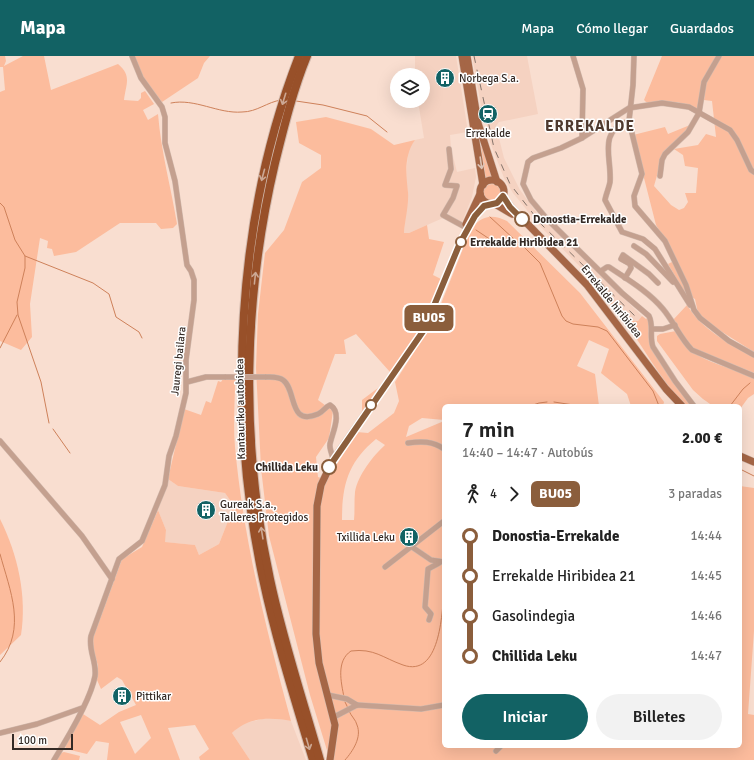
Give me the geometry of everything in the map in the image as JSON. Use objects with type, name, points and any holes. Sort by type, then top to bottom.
[{"type":"highway","name":"Kantauriko autobidea","points":[[307,56],[300,61],[277,138],[260,186],[250,250],[245,304],[242,400],[245,451],[251,508],[263,579],[273,622],[313,760]]},
{"type":"highway","name":"Kantauriko autobidea","points":[[277,138],[263,219],[252,305],[249,400],[252,450],[258,507],[269,578],[292,667],[320,760]]},
{"type":"main road","points":[[330,760],[334,739],[334,717],[319,663],[316,643],[317,506],[321,485],[333,460],[424,330],[483,185],[462,56]]},
{"type":"main road","points":[[460,243],[475,216],[492,204],[500,201],[503,196],[502,186],[498,182],[484,146],[472,92],[467,56]]},
{"type":"main road","points":[[483,185],[491,180],[498,182]]},
{"type":"main road","points":[[480,194],[483,200],[492,204]]},
{"type":"main road","name":"Errekalde hiribidea","points":[[503,196],[510,207],[587,285],[662,383],[680,404]]},
{"type":"main road","name":"Errekalde hiribidea","points":[[492,204],[509,211],[583,285],[674,404]]},
{"type":"main road","points":[[742,457],[754,462]]},
{"type":"street","name":"Jauregi bailara","points":[[54,760],[90,694],[95,675],[95,662],[90,640],[112,579],[122,555],[135,548],[142,541],[165,485],[169,456],[181,414],[187,382],[186,360],[194,300],[194,280],[192,271],[187,265],[176,181],[165,143],[165,117],[162,107],[141,78],[132,56]]},
{"type":"street","points":[[573,56],[583,89],[582,138]]},
{"type":"street","points":[[634,56],[633,85],[629,108],[629,120],[642,174],[634,196],[634,206],[659,232],[665,241],[686,285],[694,310]]},
{"type":"street","points":[[660,176],[662,160],[665,154],[688,132],[700,113],[704,82],[719,56]]},
{"type":"street","points":[[692,404],[674,381],[653,347],[651,341],[652,329],[649,316],[600,272],[547,219],[531,200],[524,184],[530,160],[582,138],[629,108],[662,104],[689,107],[730,130],[737,140],[751,170],[754,172]]},
{"type":"street","points":[[629,120],[618,124],[612,132],[608,158],[610,183],[605,200],[622,232],[643,239],[656,249],[700,318],[754,355]]},
{"type":"street","points":[[449,149],[451,169],[445,185],[457,186],[453,198],[443,215],[465,227]]},
{"type":"street","points":[[634,246],[646,254],[681,290]]},
{"type":"street","points":[[625,278],[631,268],[630,264],[621,259],[623,255],[649,274],[658,283]]},
{"type":"street","points":[[600,272],[609,267],[653,298],[663,308],[675,324],[686,344],[692,350],[754,376]]},
{"type":"street","points":[[652,329],[663,329],[675,324]]},
{"type":"street","points":[[187,382],[206,377],[278,377],[286,383],[294,406],[301,414],[312,416],[319,414],[327,406],[332,406],[335,409],[336,416],[330,447],[333,460]]},
{"type":"street","points":[[0,441],[82,536],[112,579]]},
{"type":"street","points":[[408,442],[429,442],[437,444],[442,448]]},
{"type":"street","points":[[331,450],[340,451]]},
{"type":"street","points":[[385,567],[442,523]]},
{"type":"street","points":[[412,547],[421,555],[441,562]]},
{"type":"street","points":[[429,620],[431,614],[424,607],[428,569],[441,562]]},
{"type":"street","points":[[328,695],[347,699],[357,704],[422,709],[442,705]]},
{"type":"street","points":[[334,717],[357,704]]},
{"type":"street","points":[[0,733],[37,724],[82,708]]},
{"type":"street","points":[[496,751],[499,748]]},
{"type":"shaded area","points":[[0,56],[5,56],[6,61],[4,66],[23,56],[44,56],[51,90],[118,64],[127,76],[124,100],[138,101],[141,98],[141,93],[145,91],[154,104],[143,110],[148,120],[158,114],[159,128],[177,224],[173,228],[161,229],[156,223],[120,223],[76,252],[54,256],[52,249],[47,248],[48,241],[40,238],[30,304],[32,337],[21,350],[0,341],[0,92],[5,90],[3,67],[0,67]]},
{"type":"shaded area","points":[[134,56],[210,56],[204,63],[198,78],[162,102],[142,76]]},
{"type":"shaded area","points":[[415,56],[456,56],[468,132],[450,135],[451,148],[457,172],[475,168],[476,177],[472,197],[460,227],[443,218],[409,233],[404,233],[408,192],[406,183],[408,149],[415,140],[424,138],[419,108],[430,108],[430,68],[415,68]]},
{"type":"shaded area","points":[[472,56],[527,56],[538,114],[499,122],[496,126],[504,158],[520,190],[537,213],[642,316],[638,321],[631,321],[606,293],[539,225],[513,193],[504,178],[490,142],[486,119],[482,111]]},
{"type":"shaded area","points":[[662,56],[716,56],[702,82],[698,110],[677,102],[646,102],[644,100]]},
{"type":"shaded area","points":[[721,56],[754,56],[754,352],[711,325],[698,313],[695,299],[685,293],[668,264],[676,260],[656,225],[633,135],[665,127],[668,134],[690,125],[686,132],[664,151],[654,186],[671,205],[679,210],[684,208],[688,202],[685,193],[696,193],[698,168],[685,166],[683,155],[674,149],[698,145],[706,134],[716,137],[712,101],[704,100],[706,83]]},
{"type":"shaded area","points":[[326,117],[371,129],[394,145],[415,140],[411,146],[407,158],[408,197],[404,233],[409,233],[427,225],[429,239],[444,242],[433,275],[441,279],[424,322],[390,372],[356,334],[344,340],[346,354],[335,354],[318,400],[333,411],[329,438],[316,457],[318,477],[327,480],[357,432],[368,433],[394,413],[399,401],[395,382],[435,319],[470,231],[478,222],[486,217],[496,217],[507,221],[580,293],[664,402],[664,404],[630,404],[627,394],[601,373],[609,349],[589,340],[577,366],[595,374],[599,404],[442,404],[442,420],[422,418],[409,426],[406,437],[442,422],[442,748],[742,748],[742,486],[754,488],[754,631],[748,714],[754,715],[754,760],[330,760],[310,695],[269,536],[261,468],[256,368],[258,314],[265,253],[284,230],[302,182],[321,168],[321,155],[299,143],[296,122]],"holes":[[[376,439],[385,445],[359,479],[355,492],[354,520],[342,520],[343,496],[348,475],[359,456]]]},
{"type":"shaded area","points":[[481,147],[483,148],[493,177],[486,179]]},
{"type":"shaded area","points":[[488,184],[496,184],[501,189],[499,200],[496,202],[488,202],[483,197],[483,189]]},
{"type":"shaded area","points":[[597,284],[631,321],[638,321],[642,316],[646,319],[647,318],[650,322],[649,337],[690,404],[683,404],[675,395],[626,323]]},
{"type":"shaded area","points":[[687,305],[700,322],[708,329],[754,357],[754,373],[695,349],[688,343],[673,320]]},
{"type":"shaded area","points":[[676,331],[683,342],[700,356],[754,378],[754,394],[748,398],[742,406],[742,404],[710,404],[693,390],[657,341],[657,336]]},
{"type":"shaded area","points":[[223,379],[235,380],[234,439],[244,517],[257,585],[291,721],[267,719],[252,721],[238,728],[232,733],[250,760],[200,760],[199,757],[209,749],[195,725],[168,728],[180,760],[107,760],[109,743],[96,741],[87,754],[66,749],[65,746],[79,717],[83,714],[100,725],[119,712],[136,705],[122,680],[117,677],[101,689],[97,680],[98,666],[92,644],[122,559],[142,547],[158,510],[166,530],[165,542],[195,545],[199,555],[219,544],[230,516],[232,503],[225,493],[178,486],[168,479],[184,409],[201,415],[206,401],[211,403],[218,381],[221,382]],"holes":[[[141,715],[151,738],[135,754],[120,722]]]},
{"type":"shaded area","points":[[378,388],[356,422],[362,411],[362,400]]},
{"type":"shaded area","points":[[168,479],[178,486],[225,493],[232,503],[230,516],[219,544],[199,555],[195,545],[164,542],[166,530],[158,510]]},
{"type":"shaded area","points":[[0,519],[12,547],[20,576],[23,620],[21,635],[0,655]]},
{"type":"shaded area","points":[[276,718],[291,721],[306,760],[250,760],[232,733],[241,724],[262,719]]},
{"type":"shaded area","points":[[64,752],[80,756],[79,760],[57,760],[61,753]]},
{"type":"waterway","points":[[171,103],[180,102],[198,104],[224,111],[247,112],[281,100]]},
{"type":"waterway","points":[[296,101],[323,105],[367,116],[387,132]]},
{"type":"waterway","points":[[0,203],[4,207],[15,240],[25,256],[25,268],[17,302],[18,315],[41,382],[49,423]]},
{"type":"waterway","points":[[490,217],[515,240]]},
{"type":"waterway","points":[[476,230],[491,240],[501,241],[511,239],[520,243],[540,263],[562,316],[566,321],[573,324],[598,327],[607,331],[653,391],[658,404]]},
{"type":"waterway","points":[[25,256],[93,283],[109,294],[116,317],[139,332],[142,338]]},
{"type":"waterway","points":[[0,348],[17,315]]},
{"type":"waterway","points":[[732,404],[743,389],[750,383]]},
{"type":"waterway","points":[[536,404],[547,402]]},
{"type":"waterway","points":[[554,402],[567,404]]},
{"type":"waterway","points":[[53,429],[70,453]]},
{"type":"waterway","points":[[742,470],[754,476]]},
{"type":"waterway","points":[[0,554],[12,595],[15,623],[13,636],[8,649],[0,662]]},
{"type":"waterway","points":[[344,697],[341,666],[346,655],[351,651],[359,650],[378,654],[403,665],[415,666],[425,662],[432,653],[437,642],[442,614]]},
{"type":"waterway","points":[[345,702],[348,708]]},
{"type":"waterway","points":[[345,760],[354,748],[358,739],[356,723],[349,711]]},
{"type":"railway","points":[[474,56],[494,148],[510,184],[542,225],[639,320]]},
{"type":"bus line","name":"BU05","points":[[329,467],[424,330],[460,243],[475,216],[484,206],[497,203],[503,196],[510,207],[522,219]]},
{"type":"place","name":"Norbega S.a.","points":[[445,78]]},
{"type":"place","name":"Errekalde","points":[[488,114]]},
{"type":"place","name":"Donostia-Errekalde","points":[[522,219]]},
{"type":"place","name":"Errekalde Hiribidea 21","points":[[461,242]]},
{"type":"place","name":"Chillida Leku","points":[[329,467]]},
{"type":"place","name":"Gureak S.a., Talleres Protegidos","points":[[206,510]]},
{"type":"place","name":"Txillida Leku","points":[[409,537]]},
{"type":"place","name":"Pittikar","points":[[122,696]]},
{"type":"district","name":"ERREKALDE","points":[[590,126]]}]
